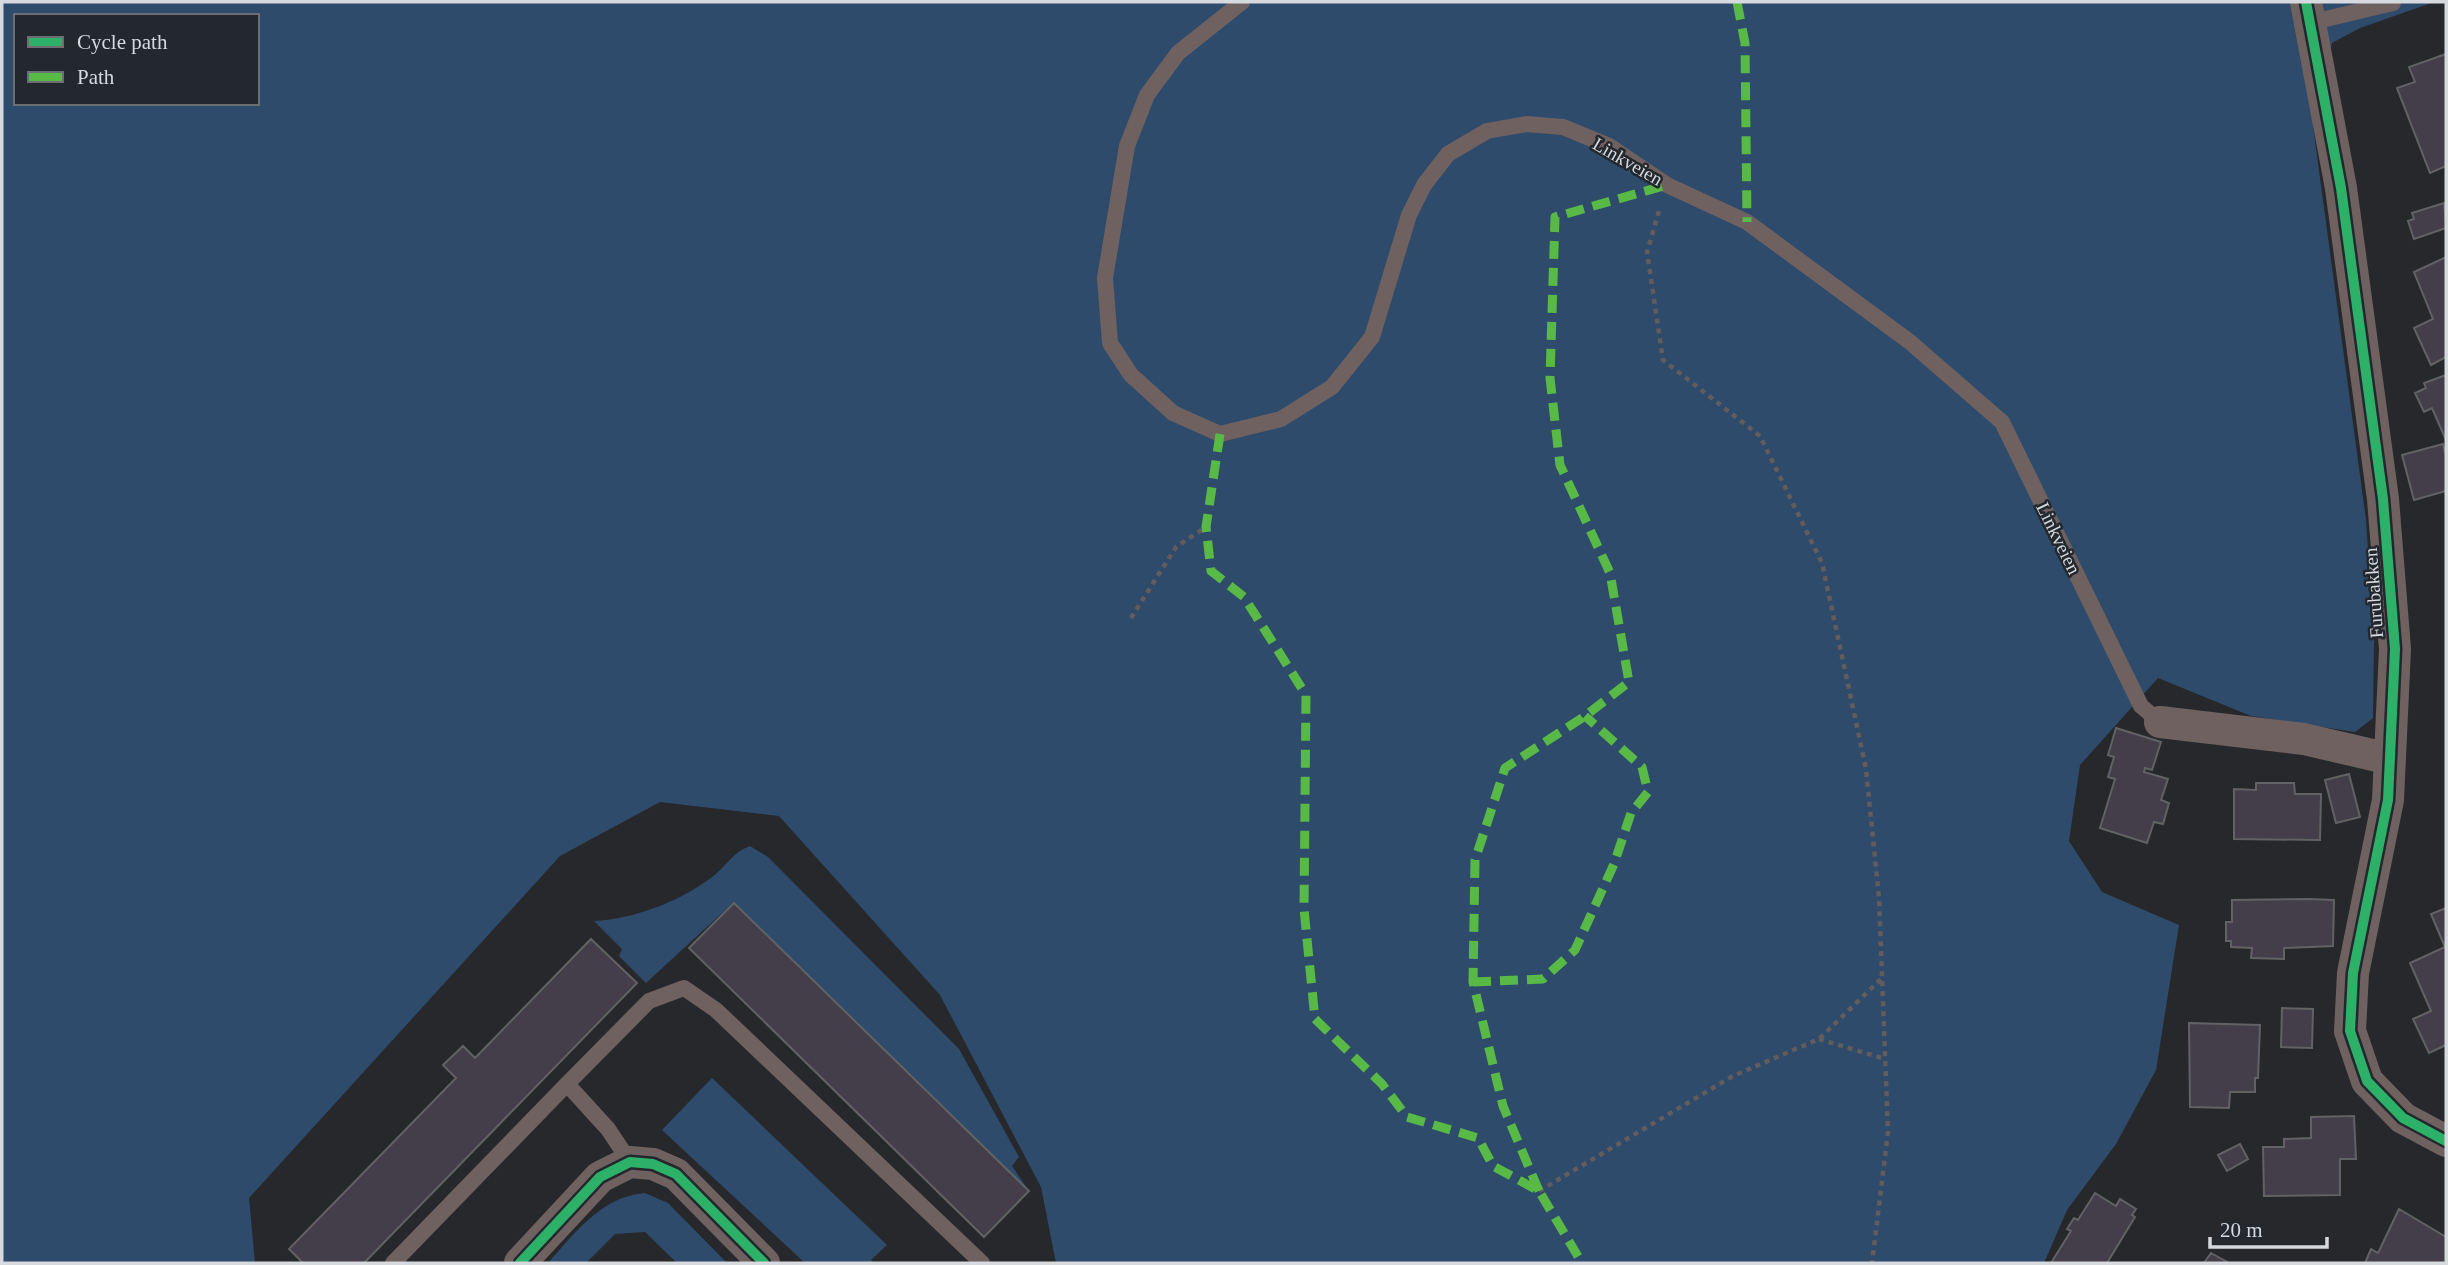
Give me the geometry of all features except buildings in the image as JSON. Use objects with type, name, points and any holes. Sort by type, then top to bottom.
[{"type":"street","name":"Furubakken","points":[[2308,12],[2341,188],[2383,499],[2395,649],[2388,800],[2353,974],[2350,1031],[2367,1081],[2403,1118],[2446,1141]]},
{"type":"street","name":"Linkveien","points":[[2160,722],[2305,739],[2390,759]]},
{"type":"street","points":[[520,1263],[600,1177],[630,1162],[653,1164],[676,1174],[764,1263]]},
{"type":"lane","name":"Linkveien","points":[[1242,2],[1178,53],[1147,95],[1128,146],[1105,278],[1110,343],[1131,375],[1173,413],[1220,434],[1281,419],[1332,387],[1372,337],[1409,215],[1424,185],[1448,154],[1487,131],[1526,124],[1563,127],[1609,146],[1667,185],[1747,222],[1910,342],[2002,422],[2141,706],[2160,722]]},
{"type":"lane","points":[[2308,12],[2393,3]]},
{"type":"lane","points":[[393,1263],[649,1001],[684,988],[716,1010],[982,1263]]},
{"type":"lane","points":[[567,1084],[608,1129],[630,1162]]},
{"type":"path","points":[[1667,185],[1647,252],[1663,360],[1760,436],[1822,563],[1866,769],[1879,898],[1888,1132],[1872,1263]]},
{"type":"path","points":[[1131,618],[1176,547],[1206,527]]},
{"type":"path","points":[[1539,1191],[1733,1076],[1819,1040],[1882,978]]},
{"type":"path","points":[[1819,1040],[1885,1059]]},
{"type":"shaded area","points":[[2,2],[2434,2],[2360,28],[2332,43],[2313,126],[2366,520],[2374,637],[2373,718],[2355,732],[2251,716],[2158,678],[2080,765],[2069,841],[2102,892],[2179,925],[2156,1070],[2116,1144],[2067,1210],[2044,1263],[1056,1263],[1041,1187],[940,995],[779,816],[660,802],[560,856],[249,1198],[255,1263],[2,1263]]},
{"type":"shaded area","points":[[750,846],[768,857],[959,1049],[1019,1157],[1012,1166],[1029,1191],[733,903],[646,983],[619,956],[622,949],[594,921],[642,912],[675,900],[704,883],[736,854]]},
{"type":"shaded area","points":[[712,1078],[887,1245],[871,1260],[874,1263],[805,1263],[662,1130]]},
{"type":"shaded area","points":[[645,1193],[668,1203],[727,1263],[677,1263],[645,1232],[615,1234],[586,1263],[548,1263],[590,1218],[615,1201]]},
{"type":"marked path","points":[[1737,2],[1745,43],[1747,222]]},
{"type":"marked path","points":[[1539,1191],[1503,1106],[1473,982],[1475,860],[1505,768],[1585,716],[1629,682],[1610,573],[1560,465],[1550,378],[1555,217],[1667,185]]},
{"type":"marked path","points":[[1220,434],[1206,527],[1211,571],[1244,597],[1306,695],[1304,909],[1315,1019],[1382,1084],[1407,1117],[1478,1138],[1493,1166],[1539,1191],[1582,1263]]},
{"type":"marked path","points":[[1473,982],[1543,979],[1575,950],[1614,864],[1631,813],[1648,792],[1642,767],[1585,716]]},
{"type":"cycle path","points":[[2306,2],[2341,188],[2383,499],[2395,649],[2388,800],[2353,973],[2350,1031],[2367,1081],[2403,1118],[2446,1141]]},
{"type":"cycle path","points":[[520,1263],[600,1177],[630,1162],[653,1164],[676,1174],[764,1263]]}]
